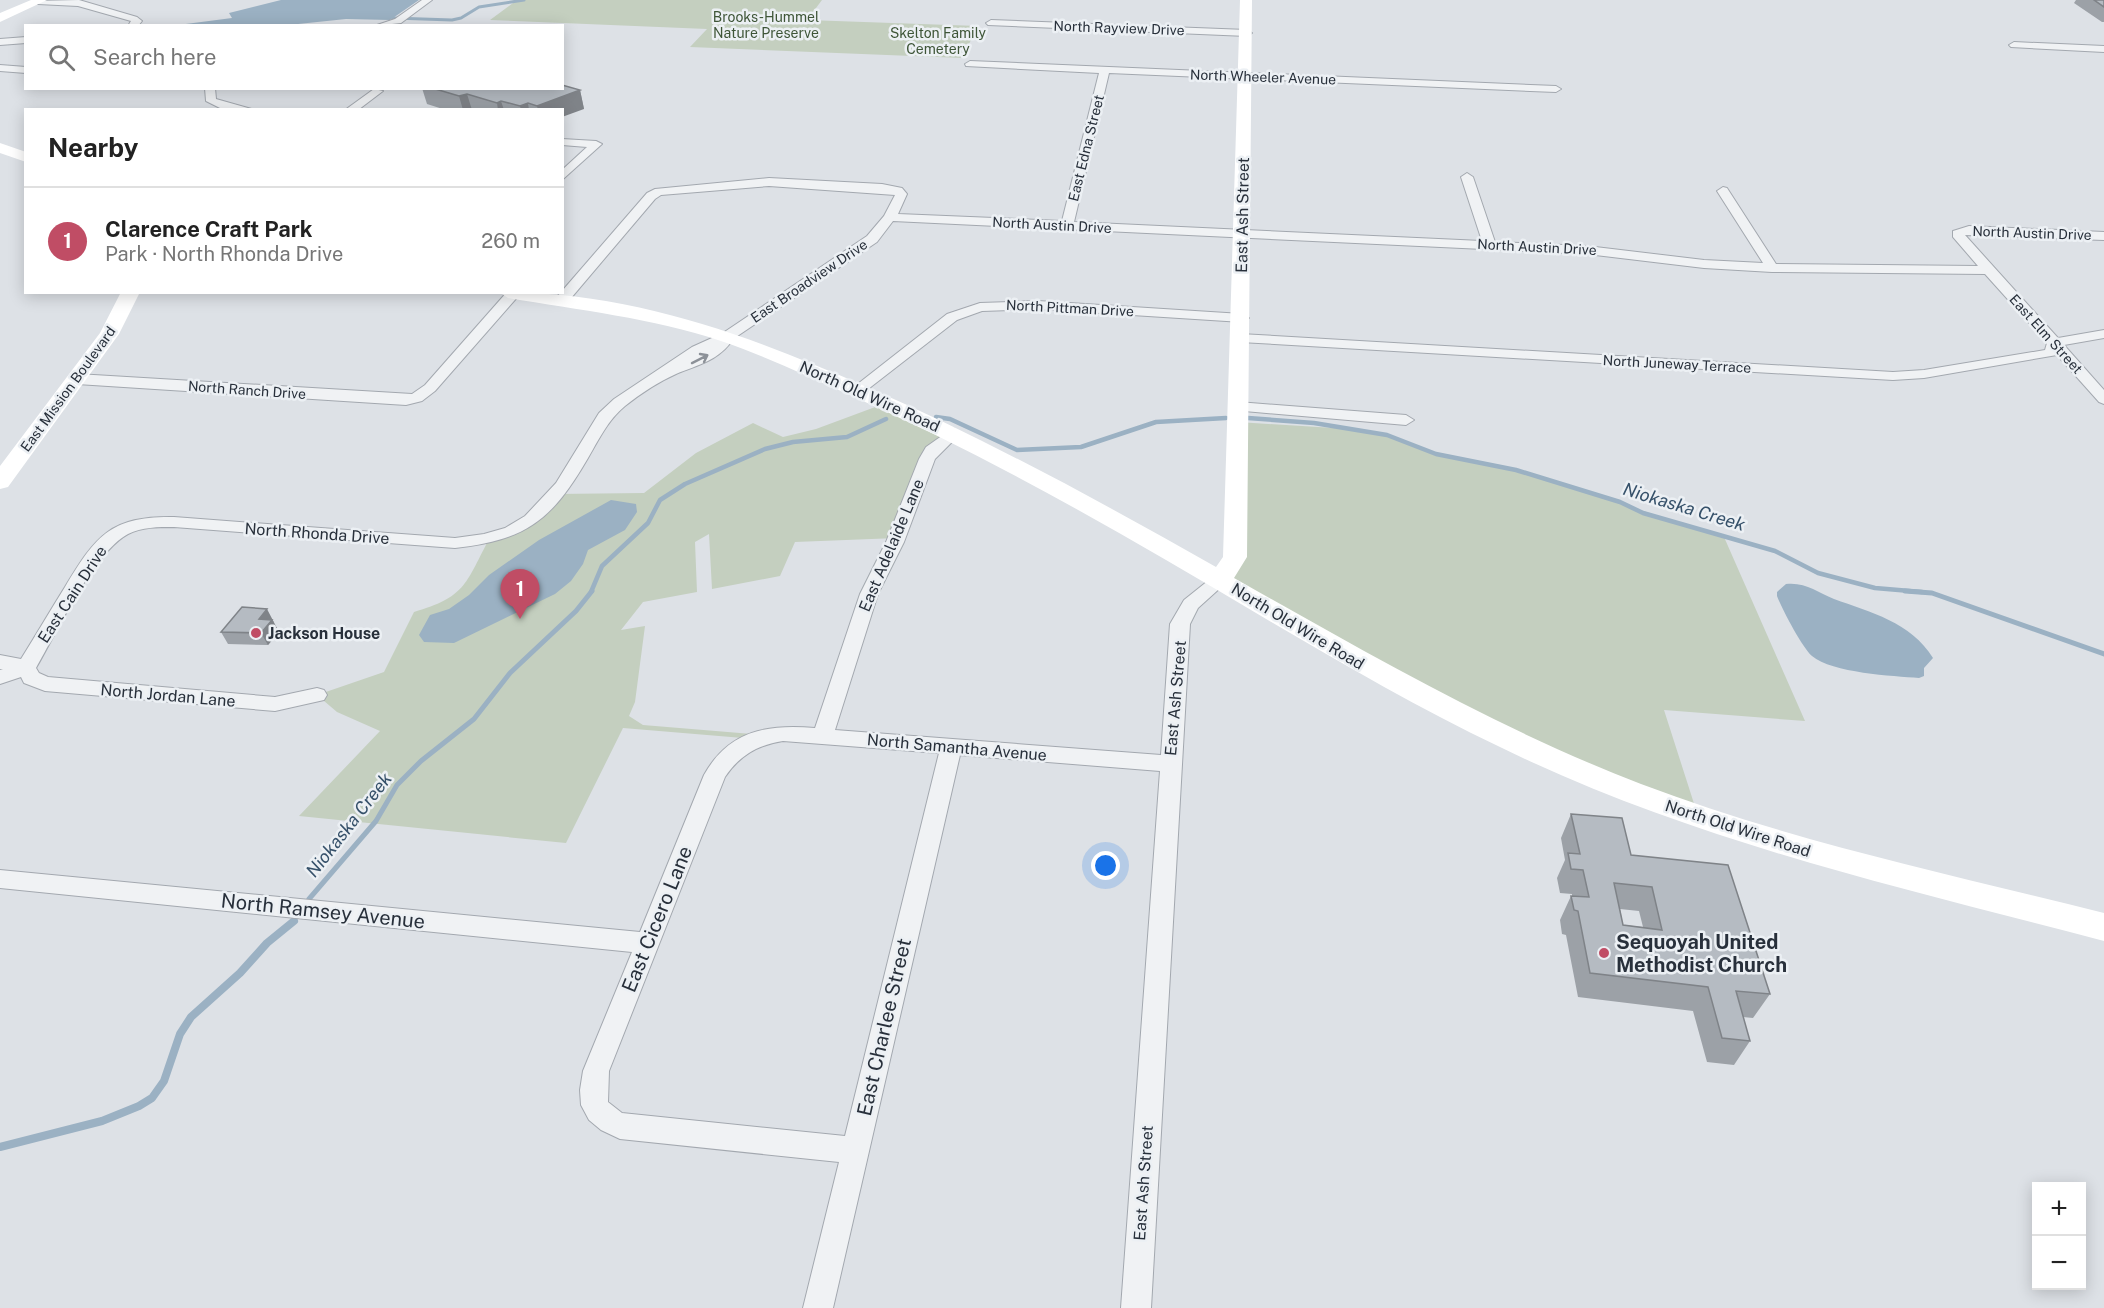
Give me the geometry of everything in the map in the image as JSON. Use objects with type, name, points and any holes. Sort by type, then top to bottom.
[{"type":"street","points":[[386,24],[398,21],[428,0]]},
{"type":"street","name":"East Ash Street","points":[[1136,1308],[1169,764],[1180,624],[1191,604],[1220,580],[1235,557],[1242,318],[1241,234],[1246,0]]},
{"type":"street","points":[[0,18],[39,1],[91,6],[135,19],[137,21],[134,24]]},
{"type":"street","points":[[1031,25],[1035,12]]},
{"type":"street","name":"North Rayview Drive","points":[[991,24],[1135,25],[1247,33]]},
{"type":"street","points":[[0,42],[24,40]]},
{"type":"street","points":[[2014,45],[2104,48]]},
{"type":"street","name":"North Wheeler Avenue","points":[[970,64],[1556,89]]},
{"type":"street","points":[[0,69],[24,70]]},
{"type":"street","name":"East Edna Street","points":[[1067,226],[1105,70]]},
{"type":"street","points":[[210,90],[211,101],[222,106],[236,108]]},
{"type":"street","points":[[353,108],[380,90]]},
{"type":"street","points":[[564,142],[596,144],[564,175]]},
{"type":"street","points":[[0,148],[24,156]]},
{"type":"street","points":[[1467,177],[1489,244]]},
{"type":"street","name":"East Broadview Drive","points":[[508,536],[530,524],[547,507],[605,416],[614,407],[637,389],[670,371],[686,357],[711,342],[728,336],[863,245],[890,217],[901,194],[898,191],[769,182],[734,187],[659,192],[651,196],[561,301]]},
{"type":"street","points":[[1723,191],[1772,268]]},
{"type":"street","name":"North Austin Drive","points":[[890,217],[1489,244],[1587,250],[1704,264],[1772,268],[1988,270]]},
{"type":"street","name":"North Austin Drive","points":[[1988,270],[1959,237],[1958,232],[2104,236]]},
{"type":"street","name":"East Elm Street","points":[[1988,270],[2104,399]]},
{"type":"street","name":"East Mission Boulevard","points":[[0,482],[115,325],[130,294]]},
{"type":"street","name":"North Ranch Drive","points":[[77,379],[397,400],[417,398],[430,388],[510,294]]},
{"type":"street","name":"North Old Wire Road","points":[[517,294],[691,326],[728,336],[858,390],[953,433],[1220,580],[1370,669],[1461,716],[1523,747],[1666,805],[1793,847],[2104,927]]},
{"type":"street","name":"North Pittman Drive","points":[[858,390],[952,317],[965,310],[995,305],[1038,305],[1242,318]]},
{"type":"street","name":"North Juneway Terrace","points":[[1240,338],[1893,376],[1924,374],[2051,353],[2054,344],[2104,334]]},
{"type":"street","points":[[1238,407],[1406,420]]},
{"type":"street","name":"East Adelaide Lane","points":[[823,736],[869,594],[895,542],[927,459],[932,450],[953,433]]},
{"type":"street","name":"North Rhonda Drive","points":[[126,527],[149,522],[174,522],[455,543],[480,543],[508,536]]},
{"type":"street","name":"East Cain Drive","points":[[26,668],[95,552],[109,538],[126,527]]},
{"type":"street","name":"North Jordan Lane","points":[[0,662],[9,662],[26,668],[31,678],[45,684],[274,704],[317,695]]},
{"type":"street","points":[[0,677],[26,668]]},
{"type":"street","name":"North Samantha Avenue","points":[[747,742],[764,735],[783,733],[1169,764]]},
{"type":"street","name":"East Cicero Lane","points":[[747,742],[724,760],[715,775],[596,1071],[592,1092],[596,1109],[604,1119],[620,1126],[855,1150]]},
{"type":"street","name":"East Charlee Street","points":[[818,1308],[951,747]]},
{"type":"street","name":"North Ramsey Avenue","points":[[0,879],[647,944]]},
{"type":"green space","name":"Brooks-Hummel Nature Preserve","points":[[517,0],[822,0],[807,20],[978,26],[962,58],[690,47],[707,29],[490,20]]},
{"type":"green space","points":[[886,403],[953,433],[932,450],[897,538],[795,542],[780,576],[712,589],[709,534],[695,542],[697,592],[643,602],[621,630],[645,626],[635,702],[629,716],[643,725],[765,735],[755,739],[623,728],[566,843],[299,816],[380,731],[337,712],[317,695],[384,672],[414,612],[454,595],[468,579],[488,541],[508,535],[555,494],[644,493],[696,453],[753,423],[783,437],[816,429]]},
{"type":"green space","points":[[1238,422],[1366,430],[1387,435],[1427,451],[1516,470],[1724,537],[1805,721],[1664,710],[1698,816],[1606,781],[1220,580],[1235,557]]},
{"type":"water","points":[[281,0],[419,0],[390,20],[346,19],[298,24],[186,24],[232,18],[229,13]]},
{"type":"water","points":[[611,500],[636,504],[637,512],[625,530],[588,550],[583,564],[571,581],[555,594],[454,643],[424,642],[419,635],[430,615],[449,609],[469,595],[489,575],[539,540]]},
{"type":"water","points":[[1786,584],[1805,586],[1902,627],[1924,646],[1933,658],[1924,668],[1924,676],[1919,678],[1863,673],[1821,662],[1812,656],[1798,636],[1777,596],[1777,592]]},
{"type":"building","points":[[2094,0],[2104,0],[2104,7]]},
{"type":"building","points":[[564,86],[580,90],[537,106],[528,103],[520,106],[501,101],[497,103],[467,94],[459,96],[439,90],[564,90]]},
{"type":"building","points":[[242,607],[267,609],[259,619],[272,620],[261,633],[221,632]]},
{"type":"building","points":[[1571,814],[1622,818],[1631,855],[1728,865],[1770,994],[1736,991],[1750,1041],[1722,1038],[1708,987],[1590,973],[1578,911],[1574,910],[1571,896],[1589,897],[1583,870],[1571,869],[1568,853],[1580,854]],"holes":[[[1614,883],[1652,887],[1662,930],[1623,925]]]},
{"type":"waterway","points":[[393,18],[452,20],[461,18],[479,7],[524,0]]},
{"type":"waterway","name":"Niokaska Creek","points":[[936,417],[950,419],[1017,450],[1081,447],[1156,422],[1226,418]]},
{"type":"waterway","name":"Niokaska Creek","points":[[1248,418],[1314,423],[1387,435],[1436,454],[1516,470],[1620,502],[1643,513],[1775,551],[1818,573],[1875,588],[1922,592]]},
{"type":"waterway","name":"Niokaska Creek","points":[[591,592],[602,566],[648,523],[660,500],[685,484],[765,449],[793,442],[847,437],[886,419]]},
{"type":"waterway","name":"Niokaska Creek","points":[[309,899],[376,821],[397,785],[421,761],[474,719],[510,673],[576,611],[592,591]]},
{"type":"waterway","name":"Niokaska Creek","points":[[1905,591],[1932,593],[2104,654]]},
{"type":"waterway","name":"Niokaska Creek","points":[[0,1147],[102,1121],[139,1106],[152,1098],[164,1081],[180,1034],[191,1017],[240,973],[267,943],[294,921]]},
{"type":"place","name":"Clarence Craft Park","points":[[520,619]]},
{"type":"place","name":"Jackson House","points":[[256,633]]},
{"type":"place","name":"Sequoyah United Methodist Church","points":[[1604,953]]},
{"type":"park label","name":"Skelton Family Cemetery","points":[[938,41]]}]
